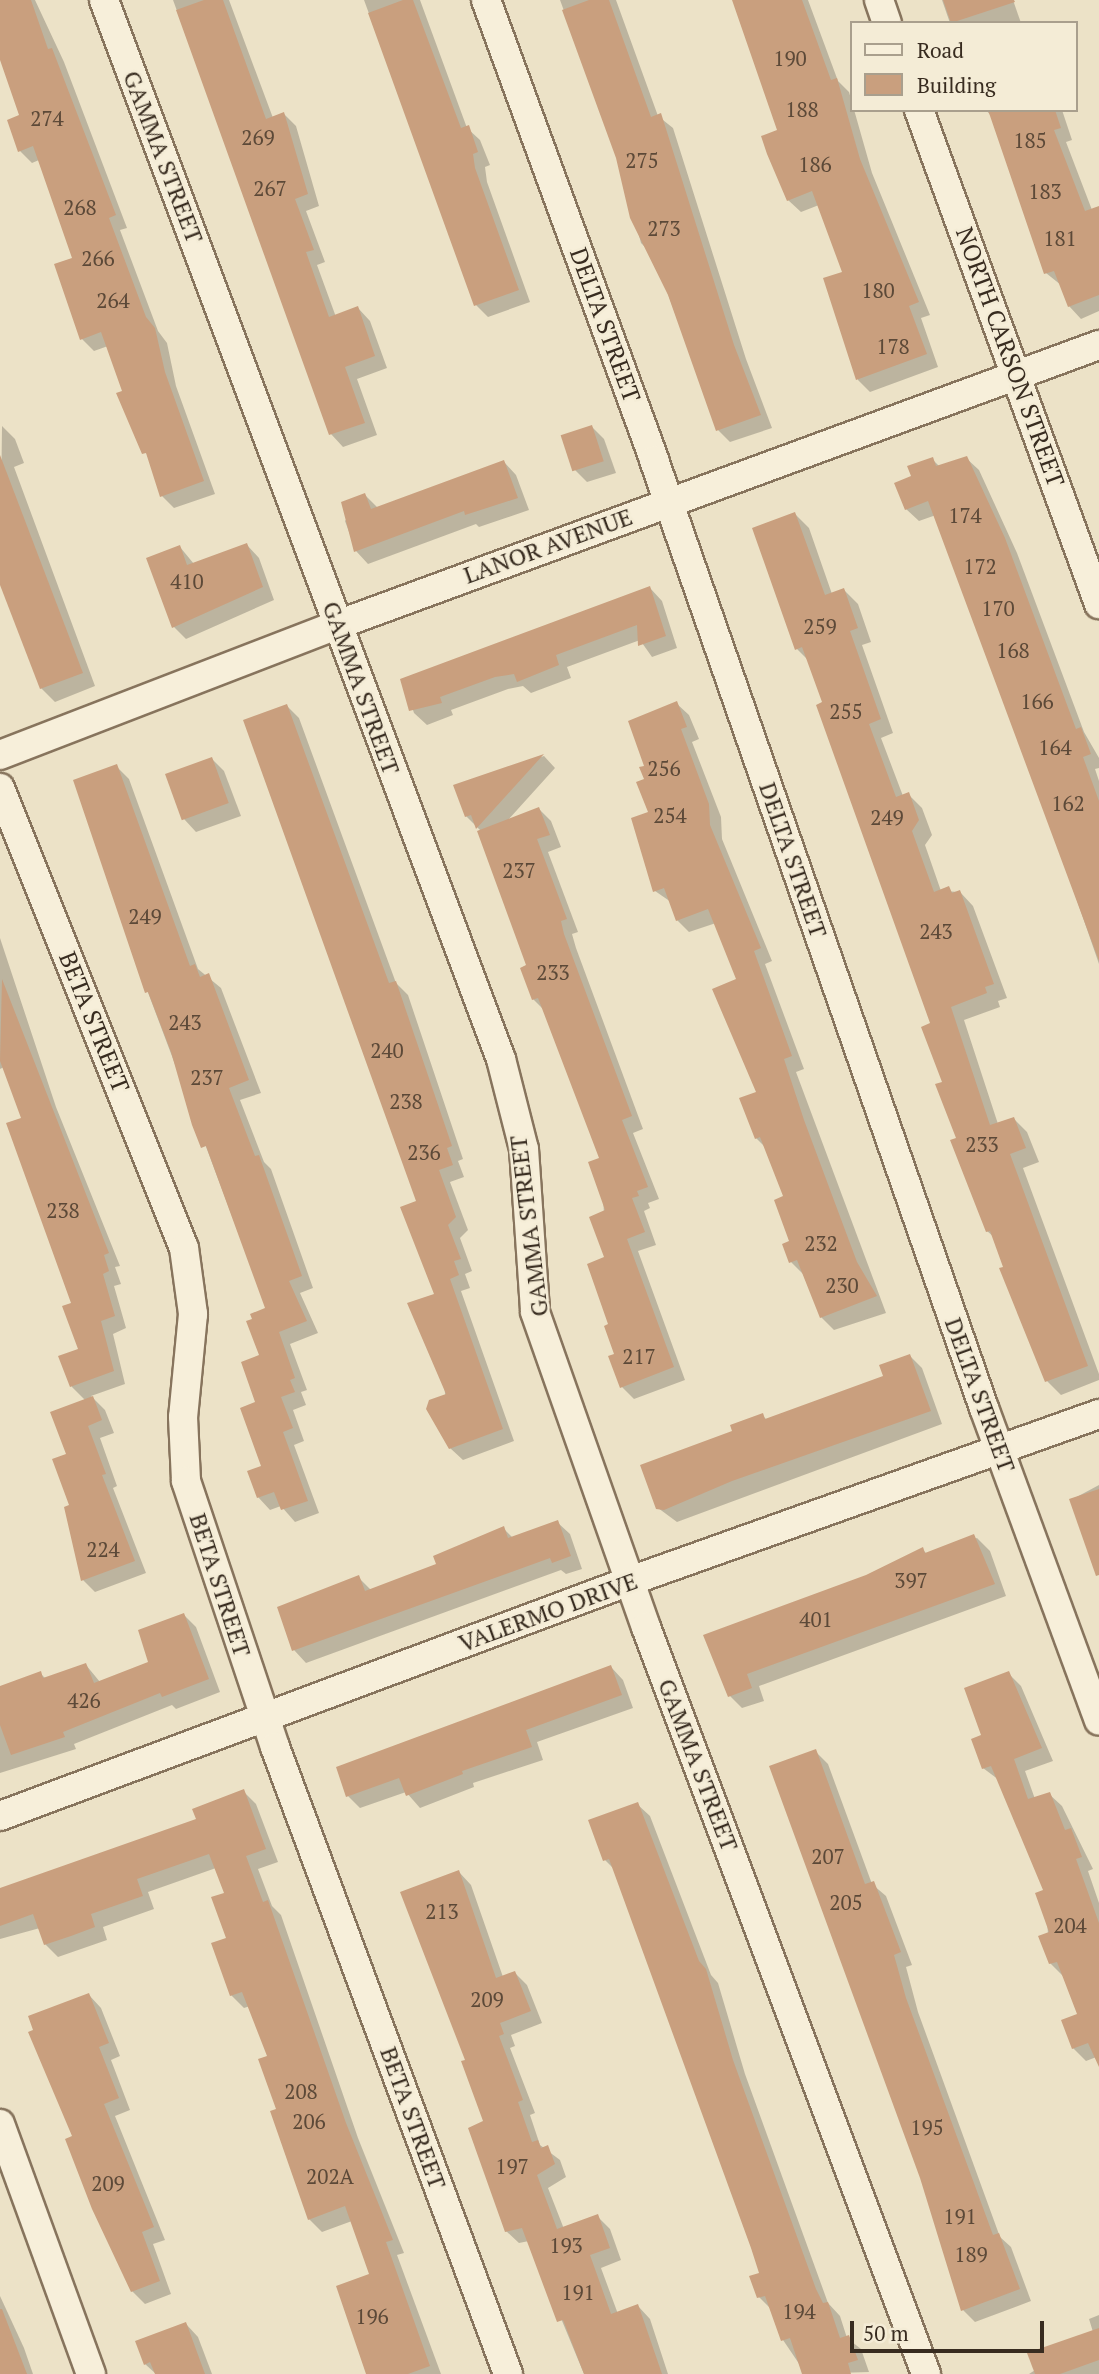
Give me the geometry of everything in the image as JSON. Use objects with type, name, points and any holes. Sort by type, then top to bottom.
[{"type":"street","name":"GAMMA STREET","points":[[104,0],[500,1059],[524,1149],[535,1312],[631,1581],[926,2374]]},
{"type":"street","name":"DELTA STREET","points":[[486,0],[667,502],[1000,1451],[1099,1721]]},
{"type":"street","points":[[879,0],[886,21]]},
{"type":"street","name":"NORTH CARSON STREET","points":[[920,112],[1099,604]]},
{"type":"street","name":"LANOR AVENUE","points":[[0,755],[337,625],[1099,345]]},
{"type":"street","name":"BETA STREET","points":[[0,788],[184,1248],[193,1314],[183,1417],[186,1481],[265,1718],[508,2374]]},
{"type":"street","name":"VALERMO DRIVE","points":[[0,1816],[631,1581],[1099,1414]]},
{"type":"street","points":[[0,2124],[91,2374]]},
{"type":"building","points":[[0,0],[31,0],[48,49],[52,48],[116,215],[109,218],[146,317],[155,328],[165,372],[204,481],[160,497],[146,453],[142,454],[116,393],[122,391],[101,332],[80,340],[54,264],[72,258],[33,146],[18,152],[7,120],[19,115],[0,60]]},
{"type":"building","points":[[204,0],[223,0],[266,119],[284,112],[308,194],[295,199],[314,250],[306,252],[329,317],[358,306],[375,356],[345,367],[365,423],[329,435],[176,10]]},
{"type":"building","points":[[403,0],[413,0],[461,128],[469,125],[478,152],[473,154],[475,168],[519,290],[474,306],[368,13]]},
{"type":"building","points":[[589,0],[609,0],[651,117],[661,113],[734,345],[761,415],[716,431],[668,295],[630,218],[616,158],[562,10]]},
{"type":"building","points":[[732,0],[802,0],[831,80],[837,78],[860,159],[919,302],[909,306],[927,354],[856,380],[823,278],[842,272],[812,191],[787,201],[767,154],[761,136],[777,130]]},
{"type":"building","points":[[943,0],[1015,2],[957,21],[950,21]]},
{"type":"building","points":[[989,112],[1056,112],[1061,128],[1054,130],[1085,211],[1099,206],[1099,295],[1068,307],[1054,271],[1044,274]]},
{"type":"building","points":[[592,425],[604,461],[572,471],[561,435]]},
{"type":"building","points":[[0,455],[83,673],[40,689],[0,585]]},
{"type":"building","points":[[967,456],[1005,538],[1076,729],[1081,727],[1091,754],[1083,757],[1099,801],[1099,961],[928,501],[905,510],[894,483],[911,476],[907,466],[933,457],[936,466]]},
{"type":"building","points":[[504,460],[518,498],[465,515],[464,511],[354,552],[341,502],[365,493],[371,509]]},
{"type":"building","points":[[795,512],[825,595],[844,588],[858,628],[850,631],[881,719],[869,724],[896,797],[909,792],[919,820],[912,831],[934,892],[949,886],[952,893],[960,890],[994,984],[985,987],[987,993],[951,1007],[990,1125],[1014,1117],[1026,1148],[1010,1154],[1088,1366],[1045,1382],[999,1268],[1003,1267],[990,1231],[986,1232],[950,1140],[956,1138],[935,1084],[942,1082],[921,1027],[930,1023],[816,705],[822,702],[802,647],[795,650],[752,528]]},
{"type":"building","points":[[247,543],[263,587],[172,628],[146,558],[180,545],[187,565]]},
{"type":"building","points":[[650,586],[666,636],[638,646],[637,625],[556,655],[559,665],[517,682],[514,674],[495,677],[440,697],[442,703],[409,711],[400,679]]},
{"type":"building","points":[[677,701],[687,727],[681,729],[709,804],[710,825],[761,948],[754,951],[792,1056],[784,1059],[804,1120],[857,1262],[877,1296],[820,1318],[797,1260],[789,1263],[782,1244],[789,1241],[774,1200],[783,1196],[760,1137],[755,1139],[739,1098],[756,1092],[712,989],[736,979],[708,909],[676,921],[664,888],[653,892],[631,818],[648,812],[636,782],[644,779],[639,767],[644,766],[628,721]]},
{"type":"building","points":[[287,704],[389,983],[396,981],[452,1146],[447,1148],[453,1165],[439,1170],[456,1217],[448,1225],[461,1259],[454,1261],[459,1275],[450,1279],[503,1429],[449,1449],[426,1409],[429,1400],[446,1394],[407,1303],[434,1294],[400,1207],[416,1201],[243,720]]},
{"type":"building","points":[[544,754],[476,829],[471,815],[465,817],[453,785]]},
{"type":"building","points":[[212,757],[229,803],[182,820],[165,774]]},
{"type":"building","points":[[117,764],[190,966],[195,964],[200,977],[209,973],[249,1080],[229,1088],[255,1156],[259,1155],[302,1276],[289,1281],[307,1321],[279,1332],[295,1378],[290,1380],[295,1392],[281,1397],[293,1428],[283,1432],[308,1501],[281,1510],[274,1492],[257,1498],[247,1471],[261,1466],[240,1408],[255,1402],[241,1362],[259,1355],[246,1321],[252,1319],[250,1314],[265,1308],[206,1146],[201,1148],[192,1125],[171,1052],[148,992],[145,993],[73,780]]},
{"type":"building","points":[[539,807],[550,835],[537,839],[567,919],[561,921],[564,934],[632,1116],[622,1120],[648,1187],[637,1191],[639,1196],[632,1198],[645,1232],[627,1239],[674,1367],[620,1388],[608,1356],[614,1354],[604,1326],[608,1324],[587,1264],[604,1257],[589,1217],[605,1210],[588,1162],[599,1158],[538,998],[532,1000],[520,968],[526,965],[477,831]]},
{"type":"building","points":[[2,979],[109,1253],[104,1255],[109,1271],[103,1274],[115,1316],[101,1321],[114,1371],[70,1387],[58,1356],[78,1349],[62,1306],[71,1303],[6,1123],[21,1118],[0,1061]]},
{"type":"building","points":[[910,1354],[931,1411],[732,1481],[664,1510],[656,1509],[640,1465],[732,1431],[730,1425],[763,1413],[765,1419],[883,1376],[879,1365]]},
{"type":"building","points":[[93,1396],[102,1420],[88,1426],[106,1474],[102,1475],[135,1561],[81,1581],[64,1507],[69,1505],[52,1459],[66,1454],[50,1412]]},
{"type":"building","points":[[1099,1489],[1099,1575],[1096,1576],[1069,1499]]},
{"type":"building","points":[[558,1520],[571,1556],[552,1563],[550,1558],[292,1651],[277,1607],[359,1575],[365,1591],[436,1564],[433,1556],[504,1526],[508,1538]]},
{"type":"building","points":[[974,1534],[995,1584],[747,1674],[752,1688],[728,1697],[703,1635],[866,1575],[923,1547],[925,1553]]},
{"type":"building","points":[[184,1613],[209,1679],[162,1697],[160,1693],[63,1732],[65,1737],[11,1755],[0,1725],[0,1686],[41,1671],[43,1678],[86,1663],[94,1683],[148,1662],[138,1630]]},
{"type":"building","points":[[611,1665],[622,1695],[526,1730],[532,1747],[462,1771],[463,1774],[406,1796],[399,1778],[346,1797],[336,1767]]},
{"type":"building","points":[[1009,1671],[1042,1748],[1014,1759],[1028,1799],[1050,1792],[1065,1830],[1071,1828],[1082,1857],[1076,1859],[1099,1923],[1099,2067],[1088,2043],[1072,2049],[1061,2020],[1077,2014],[1057,1962],[1049,1964],[1038,1936],[1049,1932],[1035,1893],[1043,1890],[991,1766],[982,1769],[971,1739],[981,1735],[964,1688]]},
{"type":"building","points":[[816,1749],[865,1884],[874,1881],[901,1952],[894,1955],[906,1998],[993,2235],[999,2233],[1020,2289],[961,2311],[920,2178],[769,1766]]},
{"type":"building","points":[[244,1789],[266,1849],[246,1856],[263,1902],[268,1900],[346,2123],[393,2240],[386,2242],[430,2366],[408,2374],[366,2374],[336,2286],[369,2274],[345,2206],[308,2220],[270,2111],[276,2109],[258,2059],[267,2056],[242,1992],[230,1996],[211,1943],[226,1938],[211,1897],[224,1893],[209,1854],[137,1879],[143,1896],[91,1914],[95,1927],[71,1936],[44,1945],[33,1914],[0,1926],[0,1888],[196,1819],[192,1809]]},
{"type":"building","points":[[638,1802],[699,1961],[706,1969],[733,2060],[816,2289],[823,2303],[828,2302],[840,2338],[849,2335],[858,2360],[848,2363],[851,2374],[802,2374],[790,2338],[781,2341],[765,2296],[757,2298],[749,2276],[759,2273],[751,2248],[609,1859],[603,1861],[588,1820]]},
{"type":"building","points":[[459,1870],[496,1978],[515,1971],[531,2011],[500,2023],[504,2034],[499,2036],[523,2100],[518,2102],[532,2142],[538,2140],[541,2148],[548,2145],[555,2164],[537,2175],[557,2229],[598,2214],[610,2248],[590,2255],[611,2314],[638,2304],[662,2374],[584,2374],[563,2320],[557,2322],[522,2228],[505,2232],[468,2128],[483,2121],[461,2061],[465,2060],[400,1892]]},
{"type":"building","points":[[89,1993],[109,2043],[99,2047],[119,2098],[104,2104],[154,2227],[142,2232],[160,2281],[131,2292],[92,2209],[65,2139],[72,2136],[28,2032],[33,2030],[28,2016]]},
{"type":"building","points":[[2,2309],[27,2374],[0,2374]]},
{"type":"building","points":[[186,2322],[205,2374],[155,2374],[150,2362],[144,2365],[135,2341]]},
{"type":"building","points":[[1099,2328],[1099,2360],[1060,2374],[1035,2374],[1027,2353]]}]
